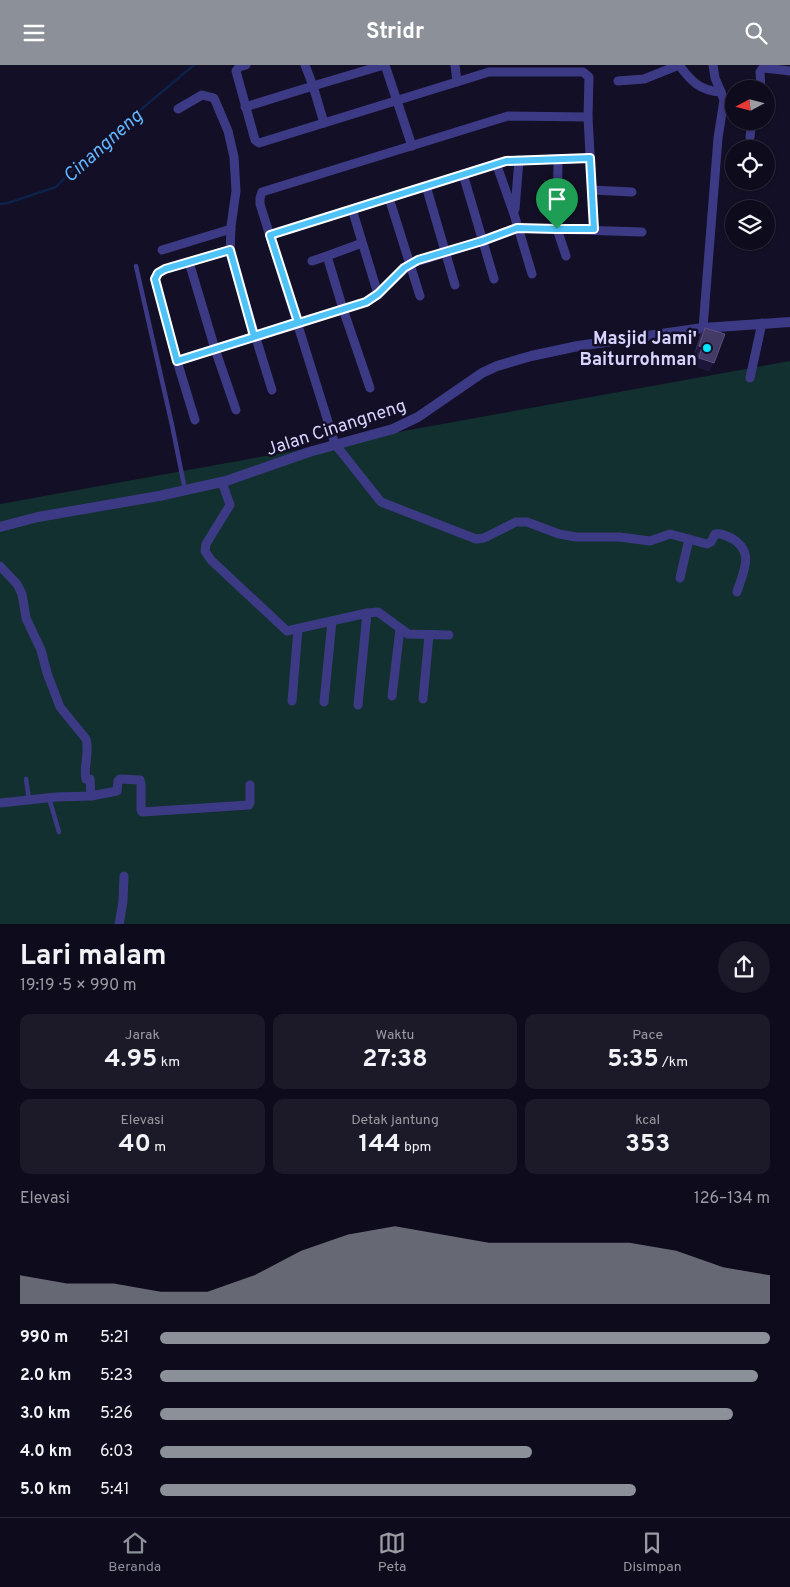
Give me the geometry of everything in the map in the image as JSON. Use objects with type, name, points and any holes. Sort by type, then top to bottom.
[{"type":"street","points":[[246,65],[239,67],[236,71],[255,140],[259,143],[397,102],[489,72],[584,72],[589,77],[588,117],[594,229]]},
{"type":"street","points":[[306,65],[324,123]]},
{"type":"street","points":[[346,65],[349,75]]},
{"type":"street","points":[[245,107],[384,65],[412,146]]},
{"type":"street","points":[[456,65],[457,82]]},
{"type":"street","points":[[618,81],[644,79],[679,65],[691,81],[700,87],[713,92],[721,92]]},
{"type":"street","points":[[703,329],[718,138],[724,100],[713,65]]},
{"type":"street","points":[[760,80],[760,73],[765,68],[790,71]]},
{"type":"street","points":[[178,109],[202,95],[214,98],[228,131],[234,157],[236,191],[230,250],[254,336],[272,390]]},
{"type":"street","points":[[588,117],[508,117],[262,192],[260,204],[335,444],[381,502],[476,539],[484,538],[516,522],[533,523],[559,534],[576,537],[619,537],[650,541],[670,534],[706,544],[710,543],[713,535],[719,533],[733,540],[746,552],[746,560],[737,592]]},
{"type":"street","points":[[750,137],[751,130]]},
{"type":"street","points":[[270,235],[496,163],[519,160],[590,158]]},
{"type":"street","points":[[514,214],[519,160]]},
{"type":"street","points":[[558,160],[557,229],[566,256]]},
{"type":"street","points":[[496,163],[532,274]]},
{"type":"street","points":[[462,174],[494,279]]},
{"type":"street","points":[[426,186],[447,252],[455,285]]},
{"type":"street","points":[[592,190],[632,192]]},
{"type":"street","points":[[389,198],[420,296]]},
{"type":"street","points":[[352,209],[378,294]]},
{"type":"street","points":[[177,361],[366,302],[378,294],[410,264],[517,228],[642,232]]},
{"type":"street","points":[[162,250],[231,229]]},
{"type":"street","points":[[312,261],[362,243]]},
{"type":"street","points":[[195,420],[155,279],[158,273],[165,269],[230,250]]},
{"type":"street","points":[[327,257],[370,388]]},
{"type":"street","points":[[189,262],[215,349],[236,410]]},
{"type":"street","name":"Jalan Cinangneng","points":[[0,527],[38,517],[159,496],[222,482],[335,444],[393,429],[434,407],[467,382],[497,366],[531,356],[578,346],[703,329],[790,322]]},
{"type":"street","points":[[750,378],[762,323]]},
{"type":"street","points":[[222,482],[230,505],[206,544],[205,551],[211,560],[287,631],[378,612],[408,634],[449,635]]},
{"type":"street","points":[[680,578],[689,539]]},
{"type":"street","points":[[0,566],[17,584],[22,594],[26,617],[41,650],[47,673],[60,707],[86,739],[88,744],[88,761],[85,777],[90,779],[92,796]]},
{"type":"street","points":[[358,705],[367,613]]},
{"type":"street","points":[[324,703],[332,621]]},
{"type":"street","points":[[292,701],[298,629]]},
{"type":"street","points":[[392,696],[400,629]]},
{"type":"street","points":[[422,699],[429,635]]},
{"type":"street","points":[[0,803],[48,797],[92,796],[118,791],[118,781],[120,779],[136,779],[140,780],[142,784],[142,812],[187,810],[249,805],[250,785]]},
{"type":"street","points":[[119,924],[123,901],[124,876]]},
{"type":"lane","points":[[136,266],[185,490]]},
{"type":"lane","points":[[26,779],[29,799]]},
{"type":"lane","points":[[48,797],[59,832]]},
{"type":"green space","points":[[790,361],[790,924],[0,924],[0,504]]},
{"type":"building","name":"Masjid Jami' Baiturrohman","points":[[705,328],[725,334],[714,363],[699,358],[702,347],[699,346]]},
{"type":"waterway","name":"Cinangneng","points":[[0,204],[56,187],[89,153],[194,65]]},
{"type":"place","name":"Masjid Jami' Baiturrohman","points":[[707,348]]},
{"type":"route","points":[[590,158],[594,229],[557,229],[517,228],[482,241],[418,260],[404,268],[378,294],[366,302],[177,361],[156,288],[155,279],[158,273],[165,269],[230,250],[254,336],[298,322],[270,235],[496,163],[519,160],[590,158]]}]
